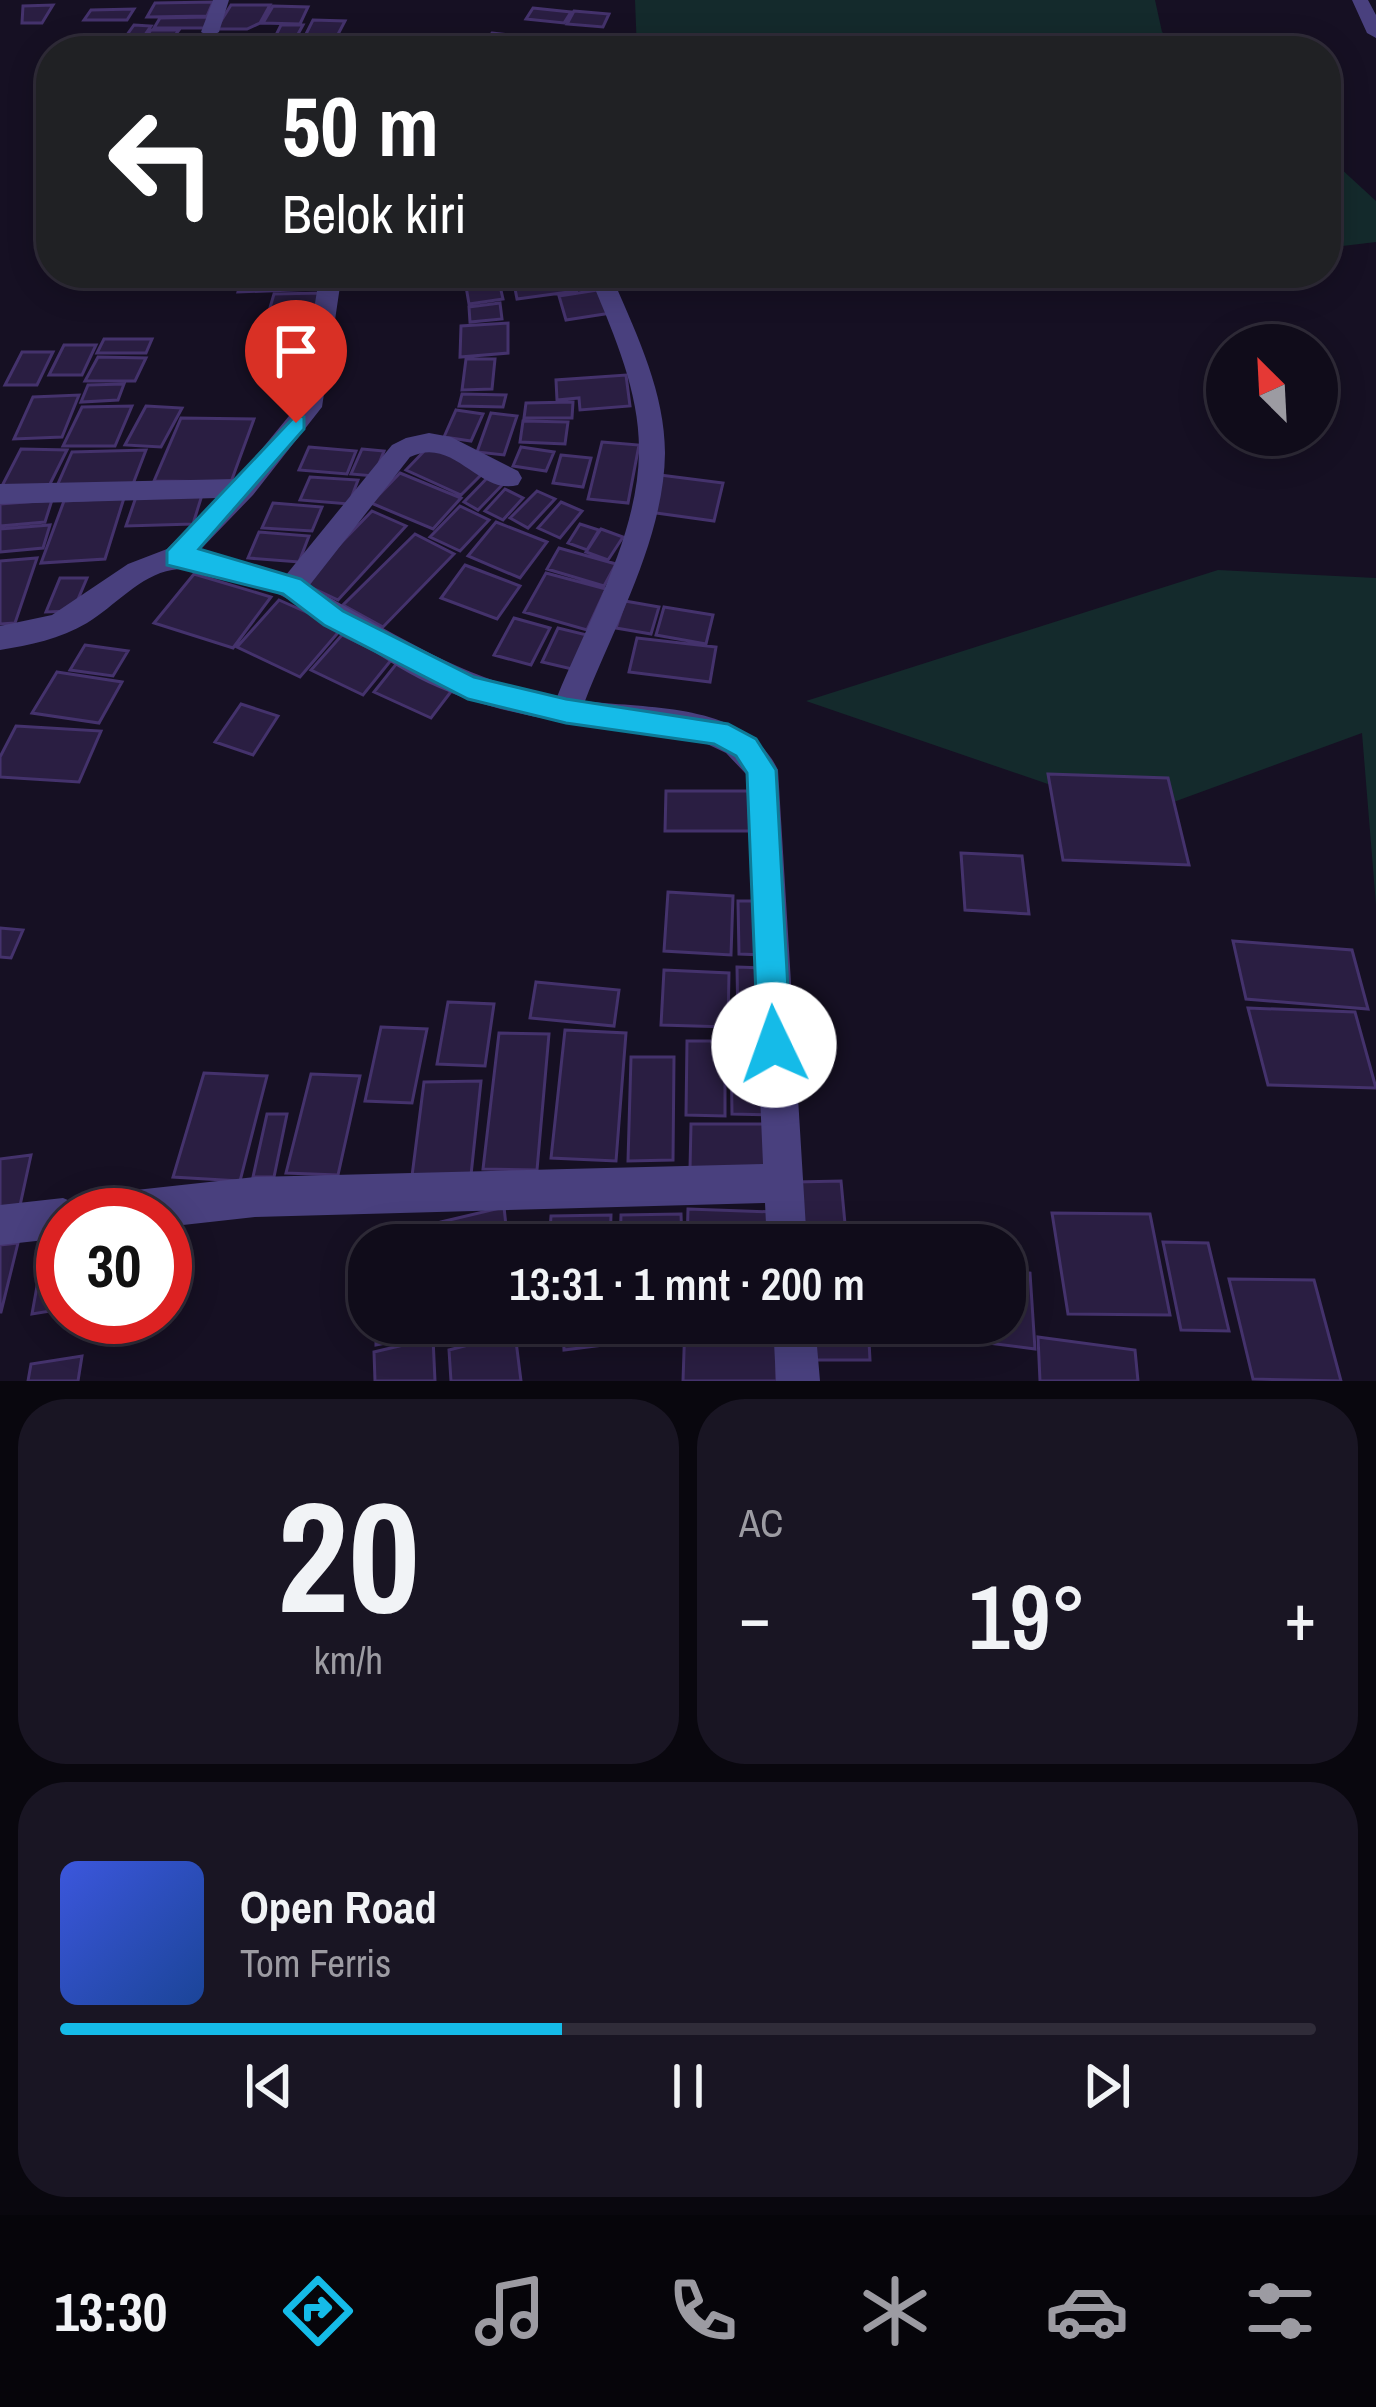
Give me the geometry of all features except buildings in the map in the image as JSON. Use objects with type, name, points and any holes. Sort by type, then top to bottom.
[{"type":"street","points":[[210,32],[220,0]]},
{"type":"street","points":[[1360,0],[1376,33]]},
{"type":"street","points":[[176,558],[244,488],[310,407],[329,288]]},
{"type":"street","points":[[566,711],[634,536],[653,456],[646,399],[605,288]]},
{"type":"street","points":[[292,586],[400,451],[413,443],[435,439],[509,478]]},
{"type":"street","points":[[0,494],[244,488]]},
{"type":"street","points":[[0,638],[65,622],[141,569],[176,558],[196,558],[292,586],[334,618],[468,687],[566,711],[718,733],[746,747],[762,770],[785,1224]]},
{"type":"street","points":[[192,1204],[255,1197],[780,1183]]},
{"type":"street","points":[[0,1225],[36,1221]]},
{"type":"street","points":[[795,1344],[798,1381]]},
{"type":"green space","points":[[635,0],[1155,0],[1162,32],[1167,36],[636,36]]},
{"type":"green space","points":[[1341,169],[1376,201],[1376,242],[1341,246]]},
{"type":"green space","points":[[1218,570],[1376,578],[1376,905],[1362,733],[1138,815],[806,701]]},
{"type":"route","points":[[296,423],[244,488],[176,558],[196,558],[292,586],[334,618],[468,687],[566,711],[718,733],[746,747],[762,770],[774,1045]]}]
